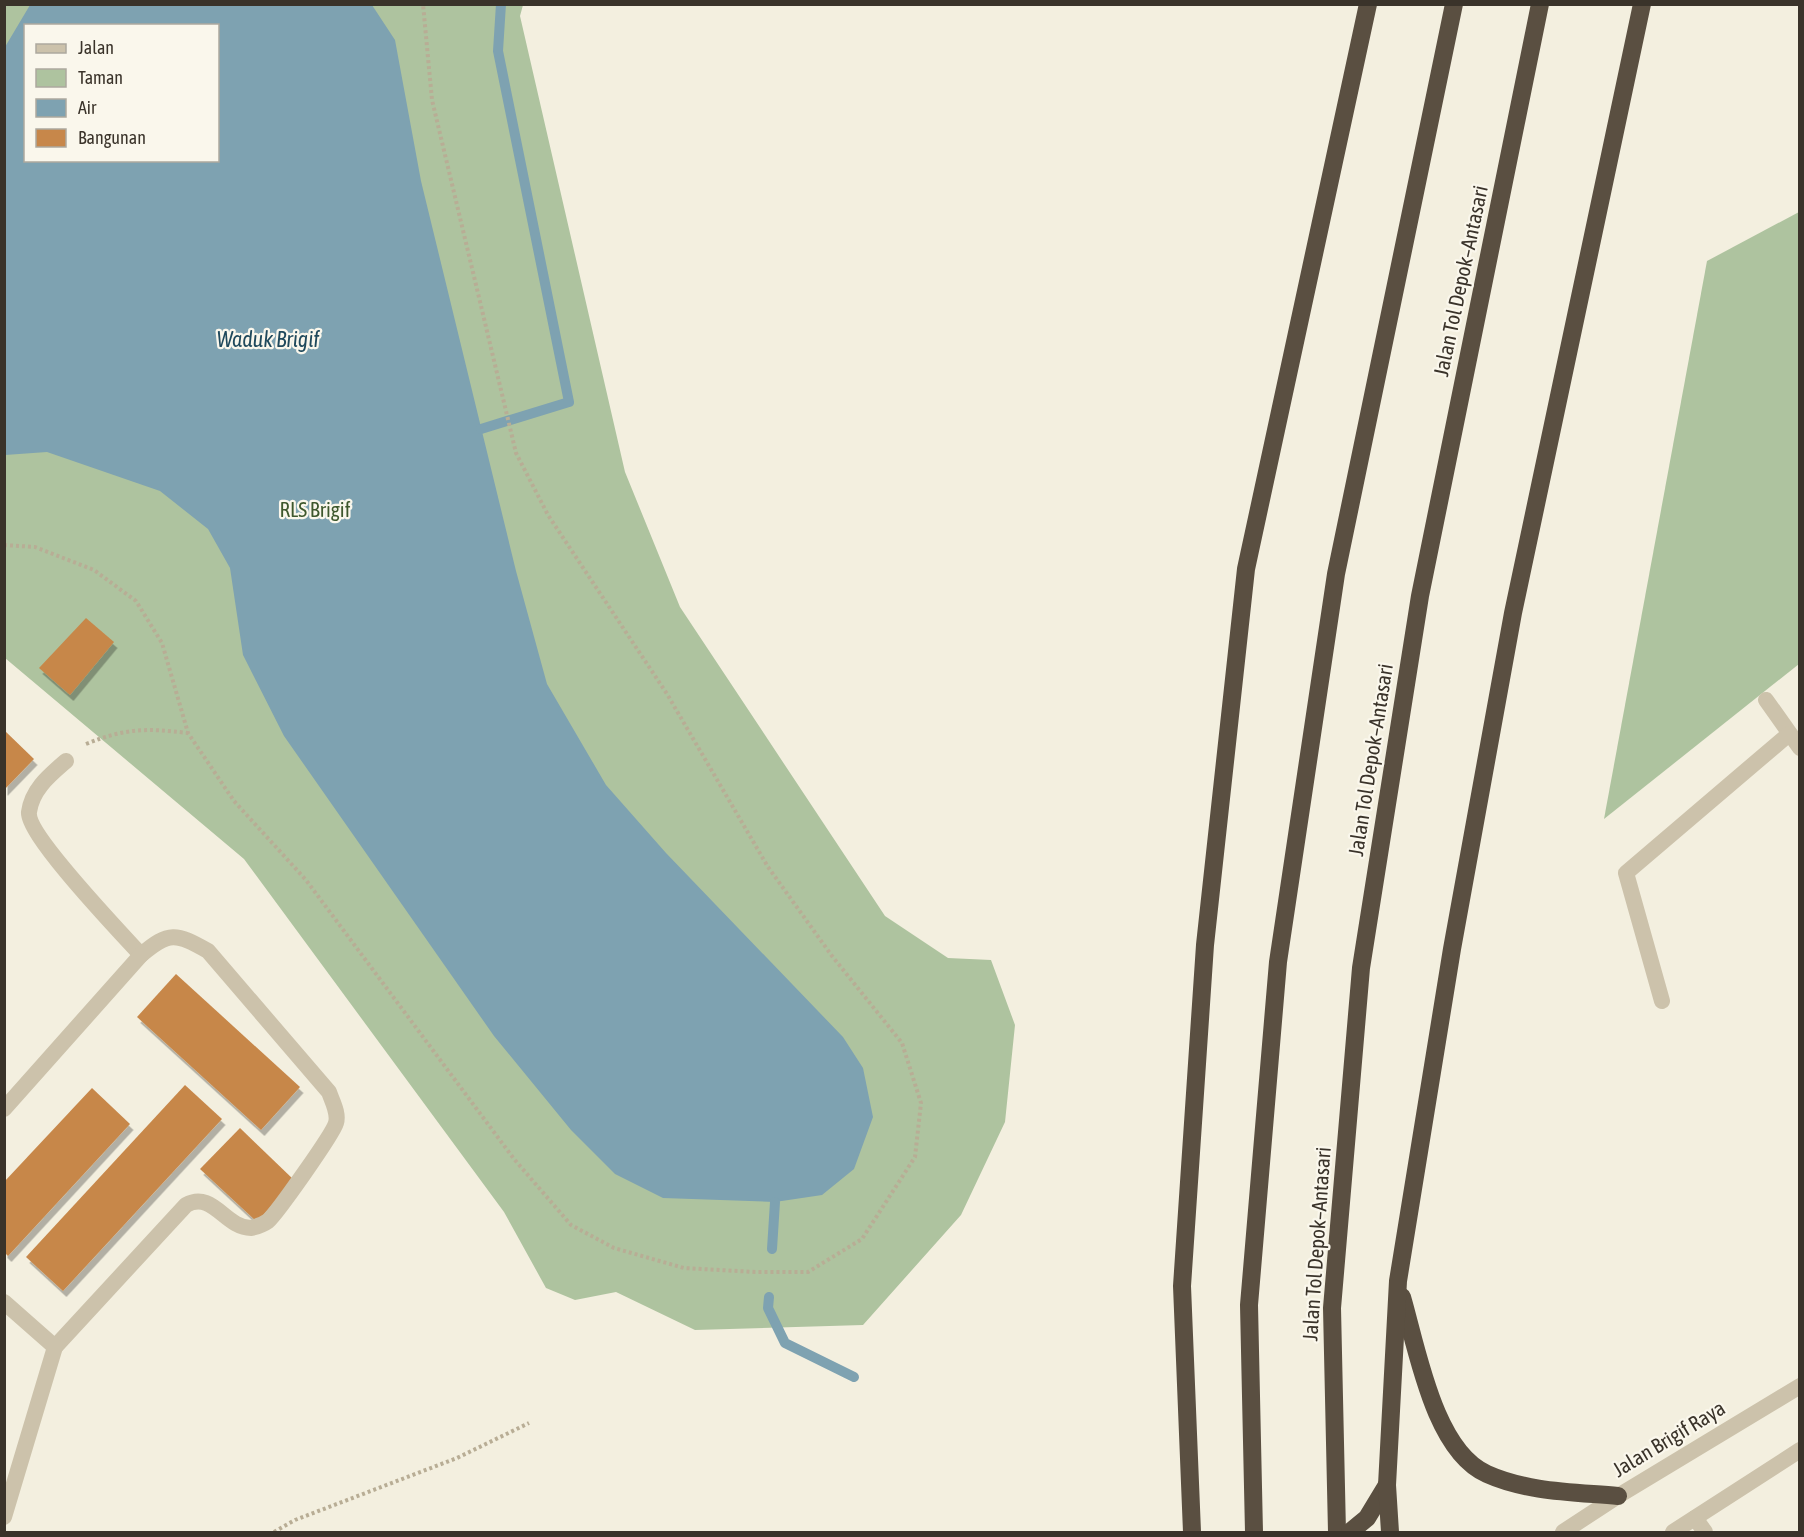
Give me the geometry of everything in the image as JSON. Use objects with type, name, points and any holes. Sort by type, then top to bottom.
[{"type":"highway","points":[[1192,1533],[1182,1286],[1204,945],[1246,569],[1368,4]]},
{"type":"highway","points":[[1254,1533],[1249,1305],[1276,986],[1336,574],[1454,4]]},
{"type":"highway","name":"Jalan Tol Depok–Antasari","points":[[1337,1533],[1332,1308],[1361,968],[1420,596],[1540,4]]},
{"type":"highway","points":[[1390,1533],[1387,1485],[1398,1281],[1454,937],[1513,613],[1642,4]]},
{"type":"highway","points":[[1398,1281],[1436,1416],[1465,1459],[1485,1474],[1518,1484],[1553,1491],[1618,1496]]},
{"type":"highway","points":[[1350,1533],[1367,1518],[1387,1485]]},
{"type":"street","points":[[1766,700],[1800,748]]},
{"type":"street","points":[[1662,1001],[1626,873],[1789,734]]},
{"type":"street","points":[[66,762],[46,778],[37,790],[29,812],[30,823],[61,864],[141,955]]},
{"type":"street","points":[[4,1109],[141,955],[160,939],[172,936],[188,939],[208,951],[329,1092],[336,1122],[324,1144],[268,1221],[252,1228],[240,1226],[204,1201],[194,1201],[186,1205],[55,1347],[4,1517]]},
{"type":"street","points":[[4,1302],[55,1347]]},
{"type":"street","name":"Jalan Brigif Raya","points":[[1563,1533],[1618,1496],[1800,1386]]},
{"type":"street","points":[[1673,1533],[1800,1450]]},
{"type":"street","points":[[1695,1518],[1705,1533]]},
{"type":"path","points":[[4,545],[35,547],[94,570],[136,601],[162,643],[188,733],[234,801],[306,880],[514,1159],[571,1225],[614,1248],[684,1268],[755,1272],[808,1272],[862,1239],[915,1157],[921,1102],[902,1043],[832,956],[768,867],[667,694],[548,515],[516,453],[432,100],[423,4]]},
{"type":"path","points":[[66,762],[84,745],[116,732],[149,729],[188,733]]},
{"type":"path","points":[[274,1533],[294,1520],[457,1458],[529,1423]]},
{"type":"green space","name":"RLS Brigif","points":[[4,5],[523,5],[520,16],[625,472],[680,607],[885,916],[948,958],[991,960],[1015,1025],[1005,1122],[961,1215],[863,1325],[695,1330],[616,1292],[575,1300],[546,1288],[504,1212],[244,859],[5,658]]},
{"type":"green space","points":[[1799,212],[1799,664],[1604,819],[1707,261]]},
{"type":"water","name":"Waduk Brigif","points":[[30,5],[372,5],[395,40],[421,181],[516,571],[547,684],[606,785],[666,853],[843,1037],[863,1068],[873,1117],[854,1169],[822,1195],[775,1202],[663,1198],[615,1174],[571,1130],[494,1036],[284,736],[243,655],[230,568],[208,529],[160,491],[47,452],[5,455],[5,47]]},
{"type":"building","points":[[86,618],[114,642],[70,695],[39,668]]},
{"type":"building","points":[[4,730],[34,759],[4,790]]},
{"type":"building","points":[[176,974],[300,1087],[261,1130],[137,1017]]},
{"type":"building","points":[[185,1085],[222,1119],[63,1291],[26,1257]]},
{"type":"building","points":[[92,1088],[130,1124],[8,1256],[4,1252],[4,1182]]},
{"type":"building","points":[[240,1128],[294,1180],[257,1222],[200,1169]]},
{"type":"waterway","points":[[481,429],[569,402],[498,51],[501,4]]},
{"type":"waterway","points":[[772,1249],[775,1202]]},
{"type":"waterway","points":[[769,1297],[768,1308],[785,1343],[854,1377]]}]
